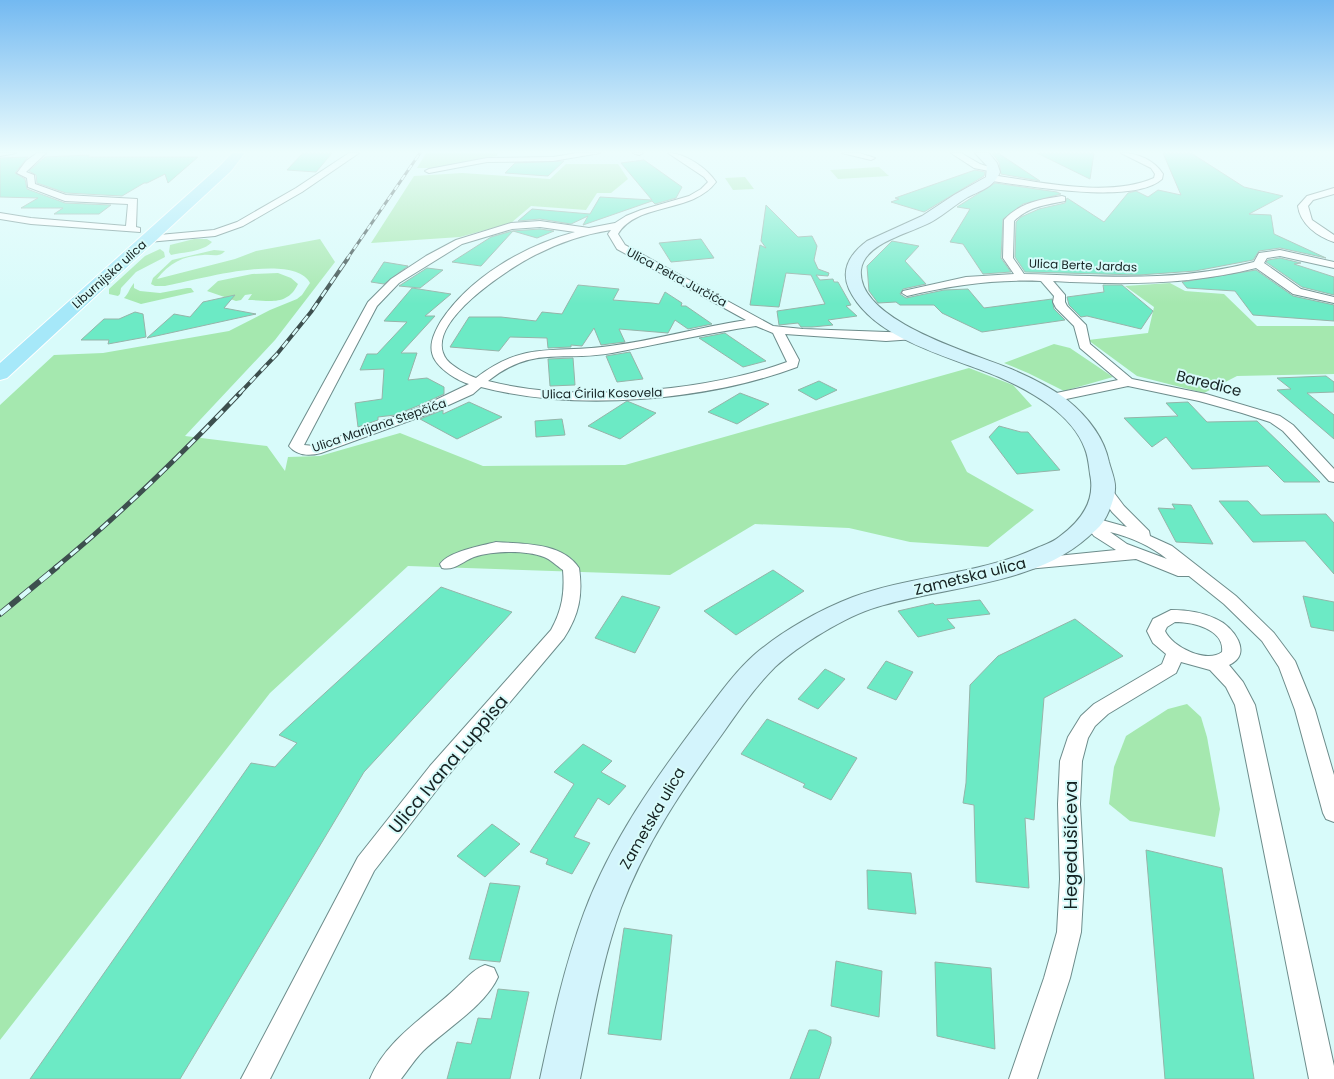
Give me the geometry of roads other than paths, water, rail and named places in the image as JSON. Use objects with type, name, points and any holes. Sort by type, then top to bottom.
[{"type":"main road","name":"Liburnijska ulica","points":[[0,374],[185,203]]},
{"type":"main road","name":"Zametska ulica","points":[[560,1079],[582,978],[603,910],[633,845],[677,770],[755,670],[777,649],[868,600],[1018,565],[1064,546],[1075,539],[1099,510],[1104,488],[1102,464],[1090,437],[1072,415],[1031,384],[910,336],[876,313],[862,298],[852,277],[856,259],[863,251],[928,218],[945,203]]},
{"type":"street","points":[[128,229],[133,221],[131,206],[133,203]]},
{"type":"street","points":[[0,216],[30,221],[128,229],[151,235],[215,233],[240,224],[275,203]]},
{"type":"street","points":[[616,226],[638,215],[674,203]]},
{"type":"street","points":[[1020,277],[1008,258],[1010,220],[1025,208],[1037,203]]},
{"type":"street","points":[[1305,203],[1303,211],[1311,224],[1334,239]]},
{"type":"street","name":"Ulica Marijana Stepčića","points":[[588,231],[540,224],[511,226],[460,242],[430,258],[395,282],[372,304],[296,446],[302,450],[316,450],[426,410],[468,391],[498,368],[518,358],[536,354],[610,350],[709,329],[758,322]]},
{"type":"street","name":"Ulica Ćirila Kosovela","points":[[616,226],[588,231],[544,247],[514,261],[483,282],[458,304],[440,333],[436,348],[442,362],[454,374],[476,383],[512,391],[552,396],[661,394],[763,374],[793,364],[793,360],[780,338],[778,330]]},
{"type":"street","name":"Ulica Petra Jurčića","points":[[616,226],[613,234],[621,247],[758,322],[778,330],[886,337],[910,336]]},
{"type":"street","name":"Ulica Berte Jardas","points":[[907,293],[964,280],[1020,277],[1127,281],[1171,280],[1206,276],[1258,264],[1263,255],[1274,252],[1334,265]]},
{"type":"street","points":[[1258,264],[1297,292],[1334,300]]},
{"type":"street","points":[[1044,278],[1060,295],[1059,302],[1062,308],[1080,325],[1084,345],[1128,382]]},
{"type":"street","name":"Baredice","points":[[1052,398],[1128,382],[1201,397],[1275,419],[1294,433],[1334,478]]},
{"type":"street","points":[[1104,488],[1127,519],[1152,542],[1230,600],[1253,621],[1288,666],[1327,761],[1334,813]]},
{"type":"street","points":[[1091,522],[1125,530],[1152,542]]},
{"type":"street","points":[[1091,522],[1106,538],[1141,555],[1204,581]]},
{"type":"street","name":"Ulica Ivana Luppisa","points":[[255,1079],[366,864],[438,772],[558,634],[569,613],[574,589],[571,568],[550,553],[530,548],[496,547],[468,554],[448,564]]},
{"type":"street","points":[[1018,565],[1099,556],[1141,555]]},
{"type":"street","points":[[1171,616],[1193,617],[1216,626],[1231,641],[1233,648],[1231,655],[1225,660],[1215,663],[1195,661],[1176,653],[1160,639],[1157,631],[1158,625],[1163,619],[1171,616]]},
{"type":"street","name":"Hegedušićeva","points":[[1023,1079],[1057,978],[1069,932],[1072,879],[1069,804],[1071,762],[1078,737],[1088,721],[1101,709],[1169,668],[1176,653]]},
{"type":"street","points":[[1215,663],[1232,679],[1245,705],[1323,1079]]},
{"type":"street","points":[[384,1079],[412,1043],[465,998],[485,977]]},
{"type":"railway","points":[[347,259],[385,203]]},
{"type":"railway","points":[[239,394],[277,354],[311,312],[348,258]]},
{"type":"railway","points":[[55,568],[150,484],[240,393]]},
{"type":"railway","points":[[0,614],[57,567]]}]
